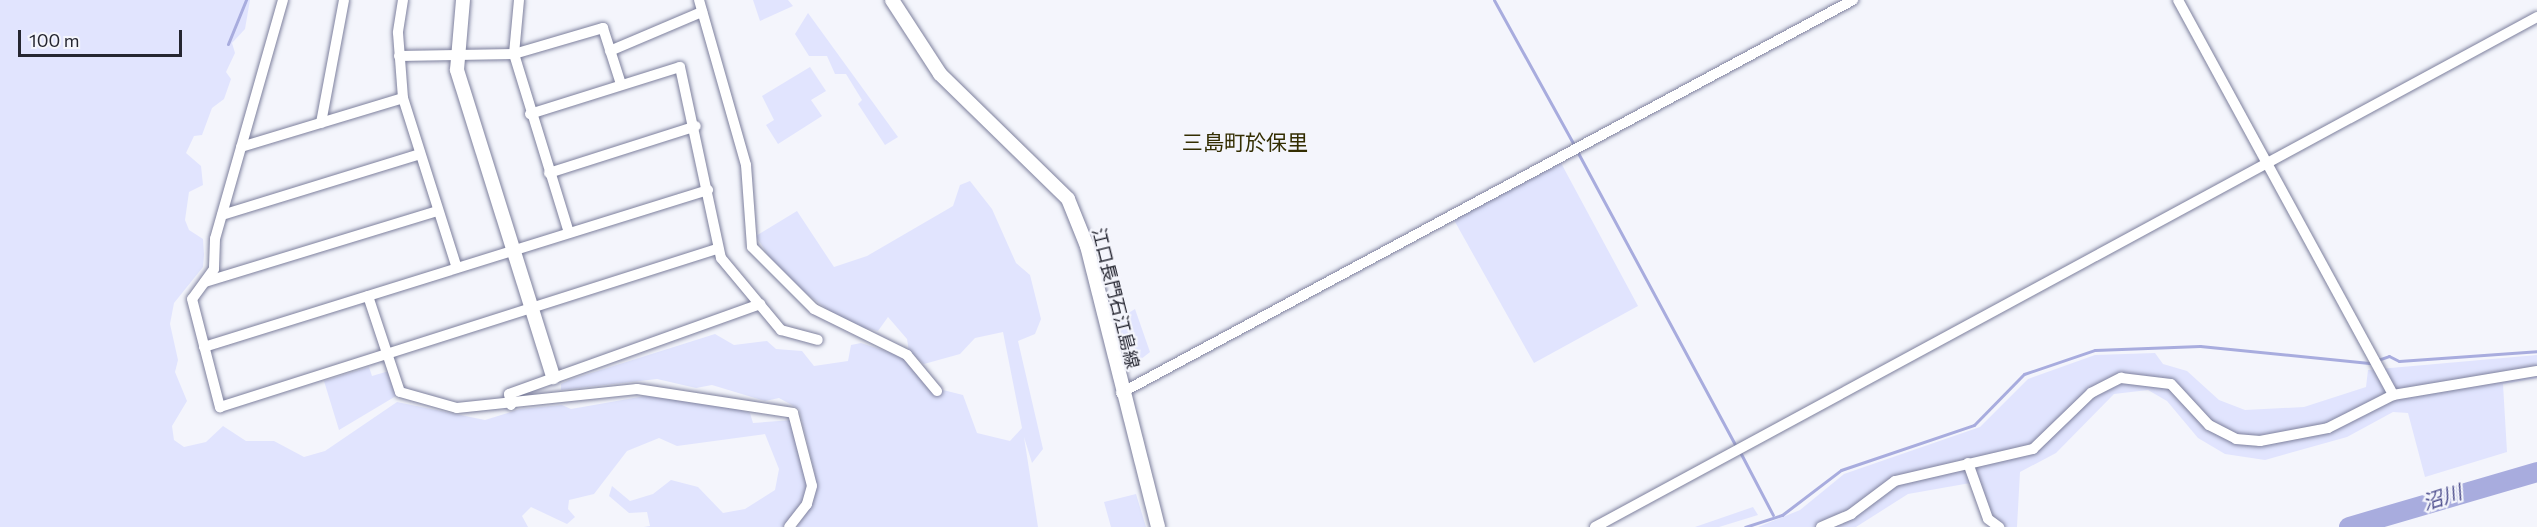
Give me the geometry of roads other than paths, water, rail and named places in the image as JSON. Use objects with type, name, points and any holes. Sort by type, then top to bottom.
[{"type":"main road","points":[[463,0],[457,55],[512,252],[552,377]]},
{"type":"main road","name":"江口長門石江島線","points":[[892,0],[940,74],[1068,199],[1088,246],[1121,393],[1158,527]]},
{"type":"street","points":[[284,0],[222,216],[214,269],[192,299],[220,407],[532,310],[717,249]]},
{"type":"street","points":[[321,123],[344,0]]},
{"type":"street","points":[[403,0],[399,56],[403,98],[457,268]]},
{"type":"street","points":[[519,0],[514,54],[530,114],[569,233]]},
{"type":"street","points":[[699,0],[746,165],[752,247],[814,309],[907,355],[937,391]]},
{"type":"street","points":[[1121,393],[1853,0]]},
{"type":"street","points":[[2178,0],[2393,395]]},
{"type":"street","points":[[610,51],[702,12]]},
{"type":"street","points":[[1595,527],[2537,17]]},
{"type":"street","points":[[399,56],[514,54],[603,27],[621,84]]},
{"type":"street","points":[[530,114],[680,67],[696,126],[717,249],[781,330],[818,340]]},
{"type":"street","points":[[241,147],[403,98]]},
{"type":"street","points":[[549,173],[696,126]]},
{"type":"street","points":[[222,216],[420,154]]},
{"type":"street","points":[[204,347],[708,190]]},
{"type":"street","points":[[204,282],[438,211]]},
{"type":"street","points":[[368,296],[400,392],[457,408],[511,405],[638,389],[793,413],[812,486],[807,504],[789,527]]},
{"type":"street","points":[[511,405],[509,394],[760,304]]},
{"type":"street","points":[[1821,527],[1851,514],[1895,481],[1968,463],[2008,459],[2033,449],[2091,393],[2121,378],[2171,384],[2209,425],[2236,439],[2260,441],[2328,428],[2393,395],[2537,371]]},
{"type":"street","points":[[1968,463],[1988,519],[1999,527]]},
{"type":"waterway","points":[[228,44],[246,0]]},
{"type":"waterway","points":[[1494,0],[1574,145]]},
{"type":"waterway","points":[[1577,151],[1736,446]]},
{"type":"waterway","points":[[1745,527],[1782,515],[1841,470],[1974,425],[2024,374],[2095,350],[2200,346],[2369,363],[2389,356],[2399,361],[2537,351]]},
{"type":"waterway","points":[[1740,452],[1773,515]]},
{"type":"waterway","name":"沼川","points":[[2349,527],[2537,472]]},
{"type":"district","name":"三島町於保里","points":[[1245,142]]}]
